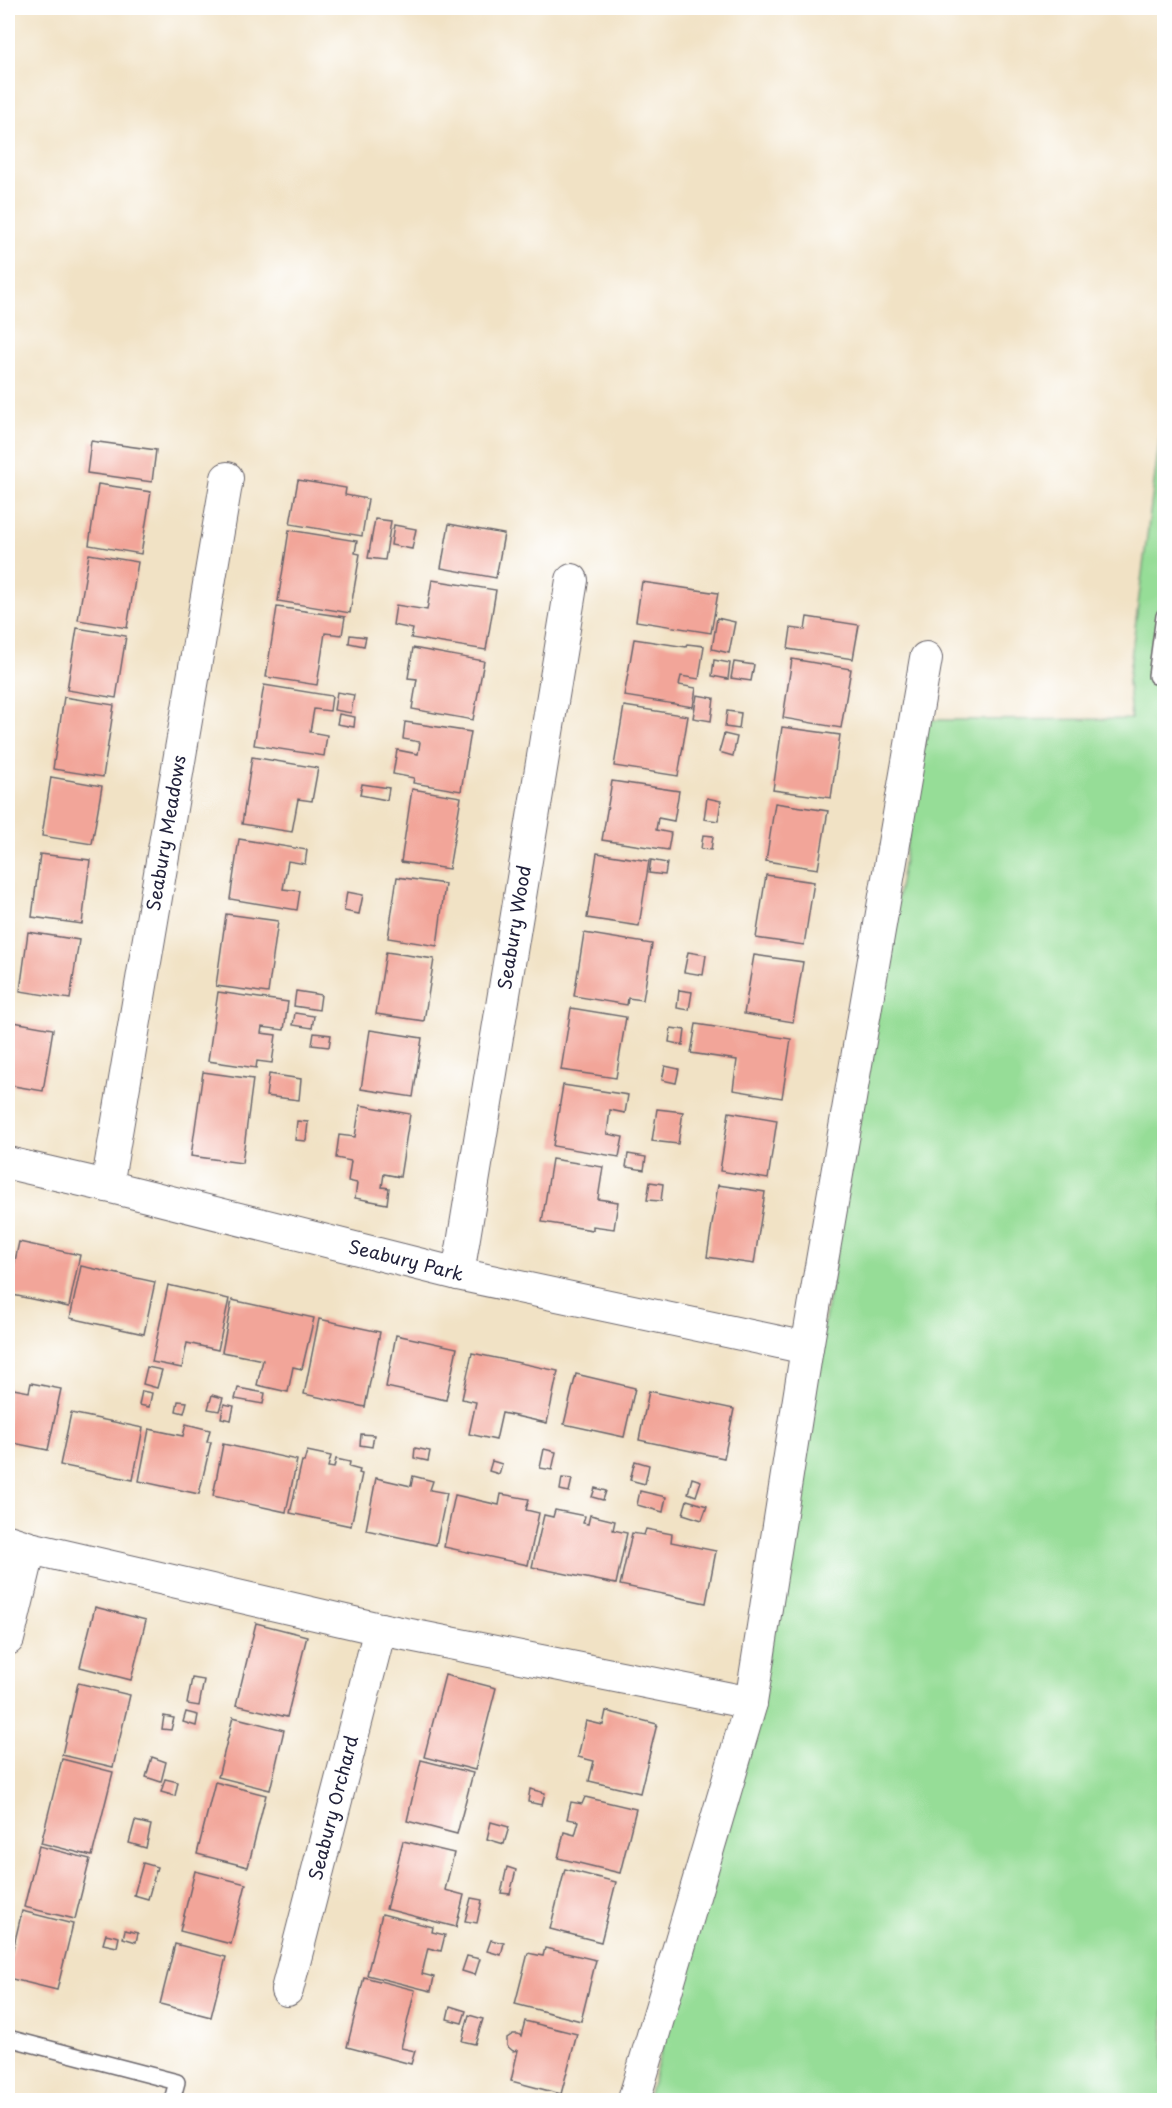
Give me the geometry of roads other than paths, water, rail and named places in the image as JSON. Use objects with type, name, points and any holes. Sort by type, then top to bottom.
[{"type":"street","name":"Seabury Meadows","points":[[107,1186],[227,478]]},
{"type":"street","name":"Seabury Wood","points":[[458,1274],[572,580]]},
{"type":"street","points":[[634,2100],[751,1703],[807,1348],[926,658]]},
{"type":"street","name":"Seabury Park","points":[[8,1163],[458,1274],[807,1348]]},
{"type":"street","points":[[8,1639],[19,1544],[380,1629],[751,1703]]},
{"type":"street","name":"Seabury Orchard","points":[[287,1990],[380,1629]]},
{"type":"lane","points":[[1156,676],[1164,616]]},
{"type":"lane","points":[[8,2038],[177,2082],[172,2100]]}]
